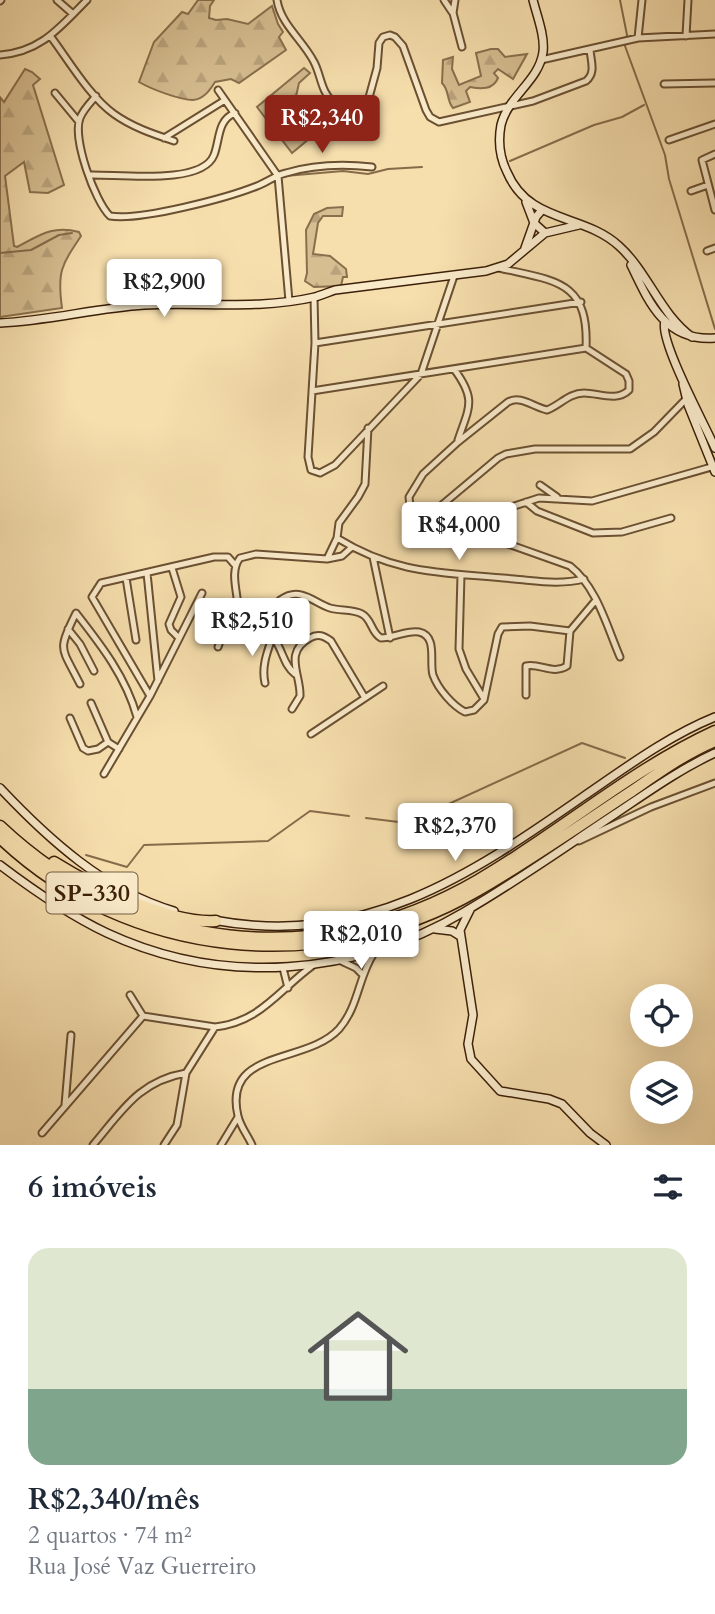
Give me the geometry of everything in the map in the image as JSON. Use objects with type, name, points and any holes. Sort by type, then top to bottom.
[{"type":"highway","name":"SP-330","points":[[0,826],[49,867],[119,907],[159,922],[198,932],[254,938],[298,938],[341,932],[390,920],[457,892],[666,757],[715,731]]},
{"type":"highway","name":"SP-330","points":[[0,838],[32,865],[84,899],[158,930],[198,940],[266,947],[340,941],[410,923],[438,912],[475,892],[679,760],[715,741]]},
{"type":"highway","points":[[19,843],[115,894],[185,918],[203,922],[216,921]]},
{"type":"main road","points":[[533,0],[543,44],[541,60],[530,79],[508,106],[502,124],[500,151],[510,181],[525,200],[534,223],[545,233]]},
{"type":"main road","points":[[525,200],[564,225]]},
{"type":"main road","points":[[525,249],[534,223],[542,210]]},
{"type":"main road","points":[[0,323],[133,306],[289,301],[324,294],[335,295],[348,289],[454,276],[499,268],[508,264],[545,233],[564,225],[579,225],[601,233],[627,254],[669,324],[669,349],[682,377],[714,468]]},
{"type":"main road","points":[[627,254],[650,302],[669,324],[692,337],[714,338]]},
{"type":"main road","points":[[689,396],[715,448]]},
{"type":"main road","points":[[0,788],[53,840],[89,869],[168,910],[235,924],[292,926],[357,917],[412,900],[479,865],[652,751],[715,717]]},
{"type":"main road","points":[[0,865],[80,919],[139,946],[215,964],[283,968],[312,966],[374,953],[435,929],[675,775],[715,753]]},
{"type":"main road","points":[[471,908],[461,926],[460,936],[473,1015],[468,1052],[474,1065],[500,1091],[549,1099],[562,1104],[590,1133],[607,1145]]},
{"type":"main road","points":[[435,929],[452,931],[460,936]]},
{"type":"street","points":[[57,0],[73,15]]},
{"type":"street","points":[[0,55],[27,49],[51,37],[87,0]]},
{"type":"street","points":[[277,0],[281,16],[314,62],[326,93],[333,102],[360,105],[368,101],[377,68],[379,43],[383,37],[390,35],[403,46],[426,110],[434,120],[446,121],[533,101],[586,81],[590,78],[592,69],[590,50]]},
{"type":"street","points":[[444,0],[453,13],[462,47]]},
{"type":"street","points":[[453,13],[455,0]]},
{"type":"street","points":[[636,38],[642,0]]},
{"type":"street","points":[[686,36],[688,0]]},
{"type":"street","points":[[541,60],[636,38],[715,34]]},
{"type":"street","points":[[51,37],[105,107],[122,120],[174,141]]},
{"type":"street","points":[[664,84],[715,83]]},
{"type":"street","points":[[218,90],[278,176],[289,301]]},
{"type":"street","points":[[55,93],[79,122],[81,148],[101,206],[110,216],[178,208],[203,202],[255,187],[298,170],[349,165],[372,167]]},
{"type":"street","points":[[79,122],[96,96]]},
{"type":"street","points":[[164,138],[225,100]]},
{"type":"street","points":[[90,174],[179,175],[204,167],[209,164],[214,154],[223,123],[235,113]]},
{"type":"street","points":[[669,140],[715,124]]},
{"type":"street","points":[[715,154],[702,160],[715,210]]},
{"type":"street","points":[[691,191],[708,185]]},
{"type":"street","points":[[706,251],[715,248]]},
{"type":"street","points":[[499,268],[549,279],[561,285],[581,302],[586,321],[586,348]]},
{"type":"street","points":[[314,297],[315,343],[308,457],[311,470],[320,473],[328,471],[421,374],[454,276]]},
{"type":"street","points":[[315,343],[581,302]]},
{"type":"street","points":[[312,391],[586,348],[626,374],[630,386],[626,393],[616,397],[579,393],[547,410],[514,399],[422,474],[411,490],[410,506],[419,518],[424,520],[462,523],[497,540],[570,566],[584,579],[596,600],[620,657]]},
{"type":"street","points":[[454,369],[465,384],[469,399],[458,442]]},
{"type":"street","points":[[424,520],[498,458],[535,449],[630,449],[654,432],[689,396]]},
{"type":"street","points":[[327,559],[337,538],[339,523],[365,484],[368,428]]},
{"type":"street","points":[[462,523],[540,498],[592,501],[714,468]]},
{"type":"street","points":[[540,485],[558,498]]},
{"type":"street","points":[[526,502],[537,511],[593,533],[622,532],[671,518]]},
{"type":"street","points":[[337,538],[352,547],[411,570],[547,583],[584,579]]},
{"type":"street","points":[[235,565],[247,554],[327,559],[342,556],[352,547]]},
{"type":"street","points":[[150,696],[92,597],[102,583],[214,556],[228,558],[235,565],[239,612],[222,635],[218,648]]},
{"type":"street","points":[[373,556],[390,638]]},
{"type":"street","points":[[172,568],[181,597],[169,624],[179,638]]},
{"type":"street","points":[[147,573],[158,681]]},
{"type":"street","points":[[461,575],[459,649],[466,669],[484,700]]},
{"type":"street","points":[[126,578],[136,640]]},
{"type":"street","points":[[104,774],[150,696],[202,593]]},
{"type":"street","points":[[295,674],[288,666],[268,622],[271,610],[283,598],[295,594],[327,607],[360,612],[369,620],[377,636],[390,638],[415,632],[424,634],[430,642],[435,679],[456,706],[469,712],[484,700],[502,627],[530,626],[570,631]]},
{"type":"street","points":[[526,695],[525,673],[528,665],[556,671],[567,666],[570,631],[596,600]]},
{"type":"street","points":[[80,684],[62,649],[76,613],[116,667],[138,717]]},
{"type":"street","points":[[68,629],[80,644],[94,671]]},
{"type":"street","points":[[265,683],[265,659],[273,635]]},
{"type":"street","points":[[292,709],[300,696],[295,674],[297,649],[309,638],[323,635],[338,649],[365,698]]},
{"type":"street","points":[[311,734],[383,686]]},
{"type":"street","points":[[91,703],[108,742],[119,749]]},
{"type":"street","points":[[70,718],[83,748],[88,751],[98,749],[108,742]]},
{"type":"street","points":[[561,849],[650,807],[715,783]]},
{"type":"street","points":[[252,1145],[238,1117],[236,1089],[245,1074],[331,1037],[354,1007],[362,974],[374,953]]},
{"type":"street","points":[[341,961],[362,974]]},
{"type":"street","points":[[130,995],[143,1016],[215,1027],[253,1015],[312,966]]},
{"type":"street","points":[[283,968],[288,988]]},
{"type":"street","points":[[42,1133],[143,1016]]},
{"type":"street","points":[[164,1145],[177,1125],[186,1073],[215,1027]]},
{"type":"street","points":[[65,1105],[71,1035]]},
{"type":"street","points":[[93,1145],[144,1088],[161,1079],[186,1073]]},
{"type":"street","points":[[67,1088],[76,1093]]},
{"type":"street","points":[[221,1145],[238,1117]]},
{"type":"green space","points":[[198,0],[214,0],[210,6],[209,18],[248,24],[272,6],[283,32],[279,37],[286,50],[239,83],[231,79],[215,82],[206,94],[193,100],[158,91],[139,82],[154,42],[182,12],[188,14]]},
{"type":"green space","points":[[498,49],[505,57],[527,54],[513,79],[498,69],[494,73],[498,78],[493,85],[470,87],[466,91],[470,102],[453,108],[442,83],[443,60],[453,57],[452,69],[459,85],[481,76],[476,53]]},
{"type":"green space","points":[[304,68],[310,73],[299,83],[295,101],[315,119],[325,116],[331,110],[339,124],[371,114],[373,121],[348,129],[321,129],[292,153],[257,107]]},
{"type":"green space","points":[[25,69],[40,79],[33,85],[64,185],[48,193],[30,192],[24,162],[5,176],[14,246],[54,231],[70,230],[79,232],[81,236],[62,270],[62,308],[0,317],[0,97],[4,102]]},
{"type":"green space","points":[[343,207],[342,216],[323,216],[318,223],[313,254],[330,256],[346,269],[347,277],[343,277],[341,286],[314,287],[305,281],[306,230],[314,214],[327,208]]},
{"type":"waterway","points":[[620,0],[627,35],[625,46],[665,155],[669,179],[715,329]]},
{"type":"waterway","points":[[510,161],[594,125],[622,117],[644,105]]},
{"type":"waterway","points":[[285,176],[343,171],[368,174],[388,169],[422,167]]},
{"type":"waterway","points":[[0,253],[31,250],[59,235],[72,233]]},
{"type":"waterway","points":[[366,818],[407,823],[582,743],[625,758]]},
{"type":"waterway","points":[[86,855],[127,867],[144,845],[268,841],[310,811],[349,816]]}]
